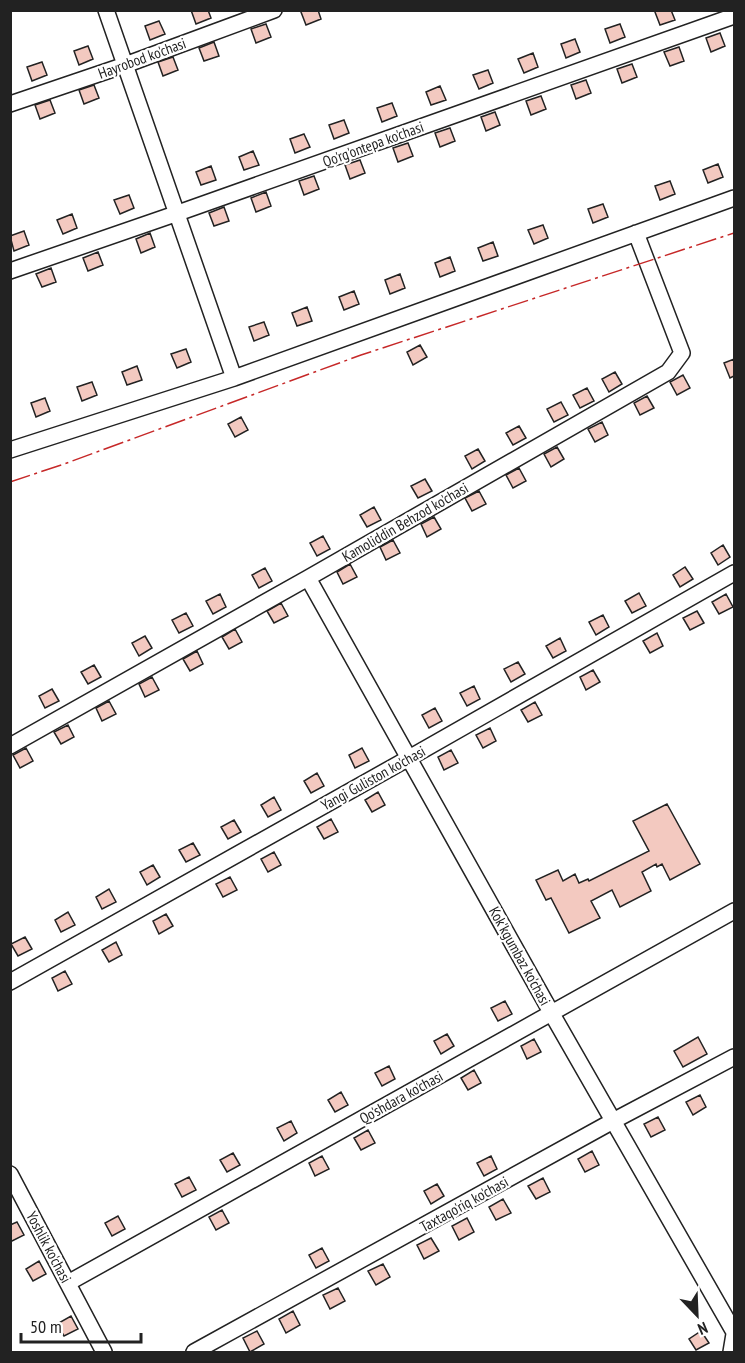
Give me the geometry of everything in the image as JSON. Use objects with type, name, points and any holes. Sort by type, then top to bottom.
[{"type":"street","points":[[106,10],[234,378]]},
{"type":"street","name":"Hayrobod ko'chasi","points":[[10,104],[274,10]]},
{"type":"street","name":"Qo'rg'ontepa ko'chasi","points":[[10,271],[735,16]]},
{"type":"street","points":[[10,450],[234,378],[735,198]]},
{"type":"street","name":"Kamoliddin Behzod ko'chasi","points":[[10,746],[668,372],[682,352],[636,233]]},
{"type":"street","name":"Yangi Guliston ko'chasi","points":[[10,982],[735,573]]},
{"type":"street","name":"Kok'kgumbaz ko'chasi","points":[[308,578],[552,1014],[735,1333],[731,1353]]},
{"type":"street","name":"Qo'shdara ko'chasi","points":[[68,1283],[735,911]]},
{"type":"street","name":"Taxtaqo'riq ko'chasi","points":[[194,1353],[613,1121],[735,1057]]},
{"type":"street","name":"Yoshlik ko'chasi","points":[[10,1174],[104,1353]]},
{"type":"building","points":[[191,10],[208,10],[211,18],[196,24]]},
{"type":"building","points":[[318,10],[321,19],[306,25],[301,12]]},
{"type":"building","points":[[671,10],[675,20],[660,25],[655,12]]},
{"type":"building","points":[[159,21],[165,34],[150,40],[145,26]]},
{"type":"building","points":[[266,24],[271,37],[256,43],[251,29]]},
{"type":"building","points":[[620,24],[625,37],[610,43],[605,29]]},
{"type":"building","points":[[720,33],[725,46],[711,52],[706,38]]},
{"type":"building","points":[[575,39],[580,52],[566,58],[561,44]]},
{"type":"building","points":[[214,42],[219,56],[204,61],[199,48]]},
{"type":"building","points":[[88,46],[93,59],[79,65],[74,51]]},
{"type":"building","points":[[679,47],[684,61],[670,66],[664,52]]},
{"type":"building","points":[[533,53],[538,67],[524,73],[518,59]]},
{"type":"building","points":[[173,57],[178,70],[163,76],[158,62]]},
{"type":"building","points":[[42,62],[47,75],[32,81],[27,67]]},
{"type":"building","points":[[632,64],[637,77],[622,83],[617,69]]},
{"type":"building","points":[[488,70],[493,83],[479,89],[473,75]]},
{"type":"building","points":[[586,80],[591,93],[576,99],[571,85]]},
{"type":"building","points":[[94,85],[99,98],[84,104],[79,90]]},
{"type":"building","points":[[440,86],[446,100],[431,105],[426,92]]},
{"type":"building","points":[[541,96],[546,109],[531,115],[526,101]]},
{"type":"building","points":[[50,100],[55,113],[40,119],[35,105]]},
{"type":"building","points":[[392,103],[397,116],[382,122],[377,108]]},
{"type":"building","points":[[495,112],[500,125],[486,131],[481,117]]},
{"type":"building","points":[[344,120],[349,133],[334,139],[329,125]]},
{"type":"building","points":[[450,128],[455,141],[440,147],[435,133]]},
{"type":"building","points":[[304,134],[310,147],[295,153],[290,139]]},
{"type":"building","points":[[408,143],[413,156],[398,162],[393,148]]},
{"type":"building","points":[[253,151],[259,165],[244,170],[239,157]]},
{"type":"building","points":[[360,160],[365,173],[350,179],[345,165]]},
{"type":"building","points":[[718,164],[723,177],[708,183],[703,170]]},
{"type":"building","points":[[211,166],[216,180],[201,185],[196,172]]},
{"type":"building","points":[[314,176],[319,189],[304,195],[299,181]]},
{"type":"building","points":[[670,181],[675,194],[660,200],[655,186]]},
{"type":"building","points":[[266,192],[271,206],[256,212],[251,198]]},
{"type":"building","points":[[129,195],[134,208],[120,214],[114,200]]},
{"type":"building","points":[[603,204],[608,217],[593,223],[588,209]]},
{"type":"building","points":[[224,207],[229,221],[214,226],[209,213]]},
{"type":"building","points":[[72,214],[77,228],[63,234],[57,220]]},
{"type":"building","points":[[543,225],[548,238],[534,244],[528,230]]},
{"type":"building","points":[[24,231],[29,245],[14,251],[10,236]]},
{"type":"building","points":[[150,233],[155,247],[141,253],[136,239]]},
{"type":"building","points":[[493,242],[498,256],[483,261],[478,248]]},
{"type":"building","points":[[98,252],[103,265],[88,271],[83,258]]},
{"type":"building","points":[[450,257],[455,271],[440,277],[435,263]]},
{"type":"building","points":[[51,268],[56,282],[42,287],[36,274]]},
{"type":"building","points":[[400,274],[405,288],[390,294],[385,280]]},
{"type":"building","points":[[354,291],[359,304],[344,310],[339,297]]},
{"type":"building","points":[[307,307],[312,321],[297,326],[292,313]]},
{"type":"building","points":[[264,322],[269,335],[254,341],[249,327]]},
{"type":"building","points":[[420,345],[427,357],[413,365],[407,352]]},
{"type":"building","points":[[186,349],[191,362],[177,368],[171,354]]},
{"type":"building","points":[[734,359],[734,376],[730,378],[724,363]]},
{"type":"building","points":[[137,366],[142,380],[127,385],[122,372]]},
{"type":"building","points":[[615,372],[622,384],[609,392],[602,379]]},
{"type":"building","points":[[683,375],[690,388],[677,395],[670,382]]},
{"type":"building","points":[[92,382],[97,395],[82,401],[77,387]]},
{"type":"building","points":[[587,388],[594,401],[580,408],[573,395]]},
{"type":"building","points":[[647,396],[654,408],[640,415],[634,403]]},
{"type":"building","points":[[45,398],[50,411],[36,417],[31,403]]},
{"type":"building","points":[[561,402],[568,415],[554,422],[547,409]]},
{"type":"building","points":[[241,417],[248,430],[235,437],[228,424]]},
{"type":"building","points":[[602,422],[608,435],[595,442],[588,429]]},
{"type":"building","points":[[519,426],[526,438],[513,445],[506,433]]},
{"type":"building","points":[[557,447],[564,459],[551,467],[544,454]]},
{"type":"building","points":[[478,449],[485,461],[472,469],[465,456]]},
{"type":"building","points":[[519,468],[526,481],[513,488],[506,475]]},
{"type":"building","points":[[425,479],[432,491],[418,498],[411,486]]},
{"type":"building","points":[[479,491],[486,504],[472,511],[465,498]]},
{"type":"building","points":[[374,507],[381,520],[367,527],[360,515]]},
{"type":"building","points":[[434,517],[441,529],[427,537],[421,524]]},
{"type":"building","points":[[323,536],[330,549],[317,556],[310,543]]},
{"type":"building","points":[[393,540],[400,553],[386,560],[380,547]]},
{"type":"building","points":[[723,545],[730,557],[718,565],[711,553]]},
{"type":"building","points":[[350,564],[357,577],[343,584],[337,572]]},
{"type":"building","points":[[685,567],[693,579],[680,587],[673,575]]},
{"type":"building","points":[[265,568],[272,581],[259,588],[252,575]]},
{"type":"building","points":[[639,593],[646,606],[632,613],[625,601]]},
{"type":"building","points":[[220,594],[226,607],[213,614],[206,601]]},
{"type":"building","points":[[726,594],[733,607],[719,614],[712,602]]},
{"type":"building","points":[[281,603],[288,616],[274,623],[267,611]]},
{"type":"building","points":[[697,611],[704,623],[690,630],[683,618]]},
{"type":"building","points":[[186,613],[193,626],[179,633],[172,620]]},
{"type":"building","points":[[603,615],[609,627],[596,635],[589,622]]},
{"type":"building","points":[[235,629],[242,642],[229,649],[222,637]]},
{"type":"building","points":[[657,633],[663,646],[650,653],[643,641]]},
{"type":"building","points":[[145,636],[152,648],[139,656],[132,643]]},
{"type":"building","points":[[560,638],[566,651],[553,658],[546,646]]},
{"type":"building","points":[[197,651],[203,664],[190,671],[183,659]]},
{"type":"building","points":[[518,662],[525,674],[511,682],[504,669]]},
{"type":"building","points":[[94,665],[101,677],[88,684],[81,672]]},
{"type":"building","points":[[593,670],[600,682],[586,690],[580,677]]},
{"type":"building","points":[[152,677],[159,690],[145,697],[139,684]]},
{"type":"building","points":[[474,686],[480,699],[467,706],[460,693]]},
{"type":"building","points":[[52,689],[59,701],[45,708],[39,696]]},
{"type":"building","points":[[109,701],[116,714],[102,721],[96,708]]},
{"type":"building","points":[[535,702],[542,715],[528,722],[521,710]]},
{"type":"building","points":[[435,708],[442,721],[429,728],[422,715]]},
{"type":"building","points":[[68,725],[74,737],[61,744],[54,732]]},
{"type":"building","points":[[490,728],[496,741],[483,748],[476,735]]},
{"type":"building","points":[[26,748],[33,761],[20,768],[13,755]]},
{"type":"building","points":[[362,748],[369,761],[355,768],[349,755]]},
{"type":"building","points":[[451,750],[458,763],[444,770],[438,757]]},
{"type":"building","points":[[317,773],[324,786],[311,793],[304,781]]},
{"type":"building","points":[[378,792],[385,805],[372,812],[365,800]]},
{"type":"building","points":[[274,797],[281,810],[268,817],[261,805]]},
{"type":"building","points":[[667,804],[700,864],[670,880],[662,864],[657,867],[656,864],[642,872],[651,891],[620,907],[612,890],[591,901],[600,918],[569,933],[551,898],[546,900],[536,880],[558,870],[563,881],[575,874],[579,883],[588,879],[589,881],[649,851],[633,821]]},
{"type":"building","points":[[331,819],[338,832],[324,839],[317,827]]},
{"type":"building","points":[[234,820],[241,832],[228,839],[221,827]]},
{"type":"building","points":[[193,843],[200,855],[186,862],[179,850]]},
{"type":"building","points":[[274,852],[281,865],[268,872],[261,859]]},
{"type":"building","points":[[153,865],[160,877],[147,885],[140,872]]},
{"type":"building","points":[[230,877],[237,890],[223,897],[216,884]]},
{"type":"building","points":[[109,889],[116,902],[102,909],[96,897]]},
{"type":"building","points":[[68,912],[75,925],[61,932],[55,920]]},
{"type":"building","points":[[166,914],[173,926],[159,934],[153,921]]},
{"type":"building","points":[[25,937],[32,949],[18,956],[11,944]]},
{"type":"building","points":[[116,942],[122,955],[109,962],[102,950]]},
{"type":"building","points":[[65,971],[72,984],[58,991],[52,978]]},
{"type":"building","points":[[505,1001],[512,1014],[498,1021],[491,1008]]},
{"type":"building","points":[[447,1034],[454,1046],[441,1054],[434,1041]]},
{"type":"building","points":[[698,1037],[707,1054],[683,1067],[674,1051]]},
{"type":"building","points":[[534,1039],[541,1052],[527,1059],[521,1046]]},
{"type":"building","points":[[389,1066],[395,1079],[382,1086],[375,1073]]},
{"type":"building","points":[[474,1070],[481,1083],[468,1090],[461,1078]]},
{"type":"building","points":[[341,1092],[348,1105],[335,1112],[328,1100]]},
{"type":"building","points":[[700,1095],[706,1107],[693,1115],[686,1102]]},
{"type":"building","points":[[658,1117],[665,1130],[651,1137],[644,1124]]},
{"type":"building","points":[[291,1121],[297,1133],[284,1141],[277,1128]]},
{"type":"building","points":[[368,1130],[375,1143],[361,1150],[354,1138]]},
{"type":"building","points":[[592,1151],[599,1165],[585,1172],[578,1159]]},
{"type":"building","points":[[233,1153],[240,1165],[227,1172],[220,1160]]},
{"type":"building","points":[[322,1156],[329,1169],[315,1176],[309,1163]]},
{"type":"building","points":[[491,1156],[497,1169],[484,1176],[477,1163]]},
{"type":"building","points":[[189,1177],[196,1190],[182,1197],[175,1184]]},
{"type":"building","points":[[543,1178],[550,1192],[536,1199],[528,1186]]},
{"type":"building","points":[[437,1184],[444,1196],[431,1204],[424,1191]]},
{"type":"building","points":[[503,1199],[511,1213],[496,1220],[489,1207]]},
{"type":"building","points":[[222,1210],[229,1223],[216,1230],[209,1217]]},
{"type":"building","points":[[118,1216],[125,1229],[112,1236],[105,1223]]},
{"type":"building","points":[[467,1218],[474,1232],[459,1240],[452,1226]]},
{"type":"building","points":[[17,1222],[24,1235],[10,1242],[10,1225]]},
{"type":"building","points":[[431,1238],[439,1251],[424,1259],[417,1245]]},
{"type":"building","points":[[322,1248],[329,1261],[316,1268],[309,1255]]},
{"type":"building","points":[[39,1261],[46,1274],[33,1281],[26,1269]]},
{"type":"building","points":[[383,1264],[390,1277],[376,1285],[368,1271]]},
{"type":"building","points":[[338,1288],[345,1301],[330,1309],[323,1295]]},
{"type":"building","points":[[293,1311],[300,1325],[286,1333],[279,1319]]},
{"type":"building","points":[[71,1316],[78,1329],[64,1336],[57,1324]]},
{"type":"building","points":[[257,1331],[264,1344],[250,1352],[243,1338]]},
{"type":"building","points":[[701,1331],[709,1343],[696,1350],[689,1339]]},
{"type":"power","points":[[10,482],[361,355],[734,233]]}]
